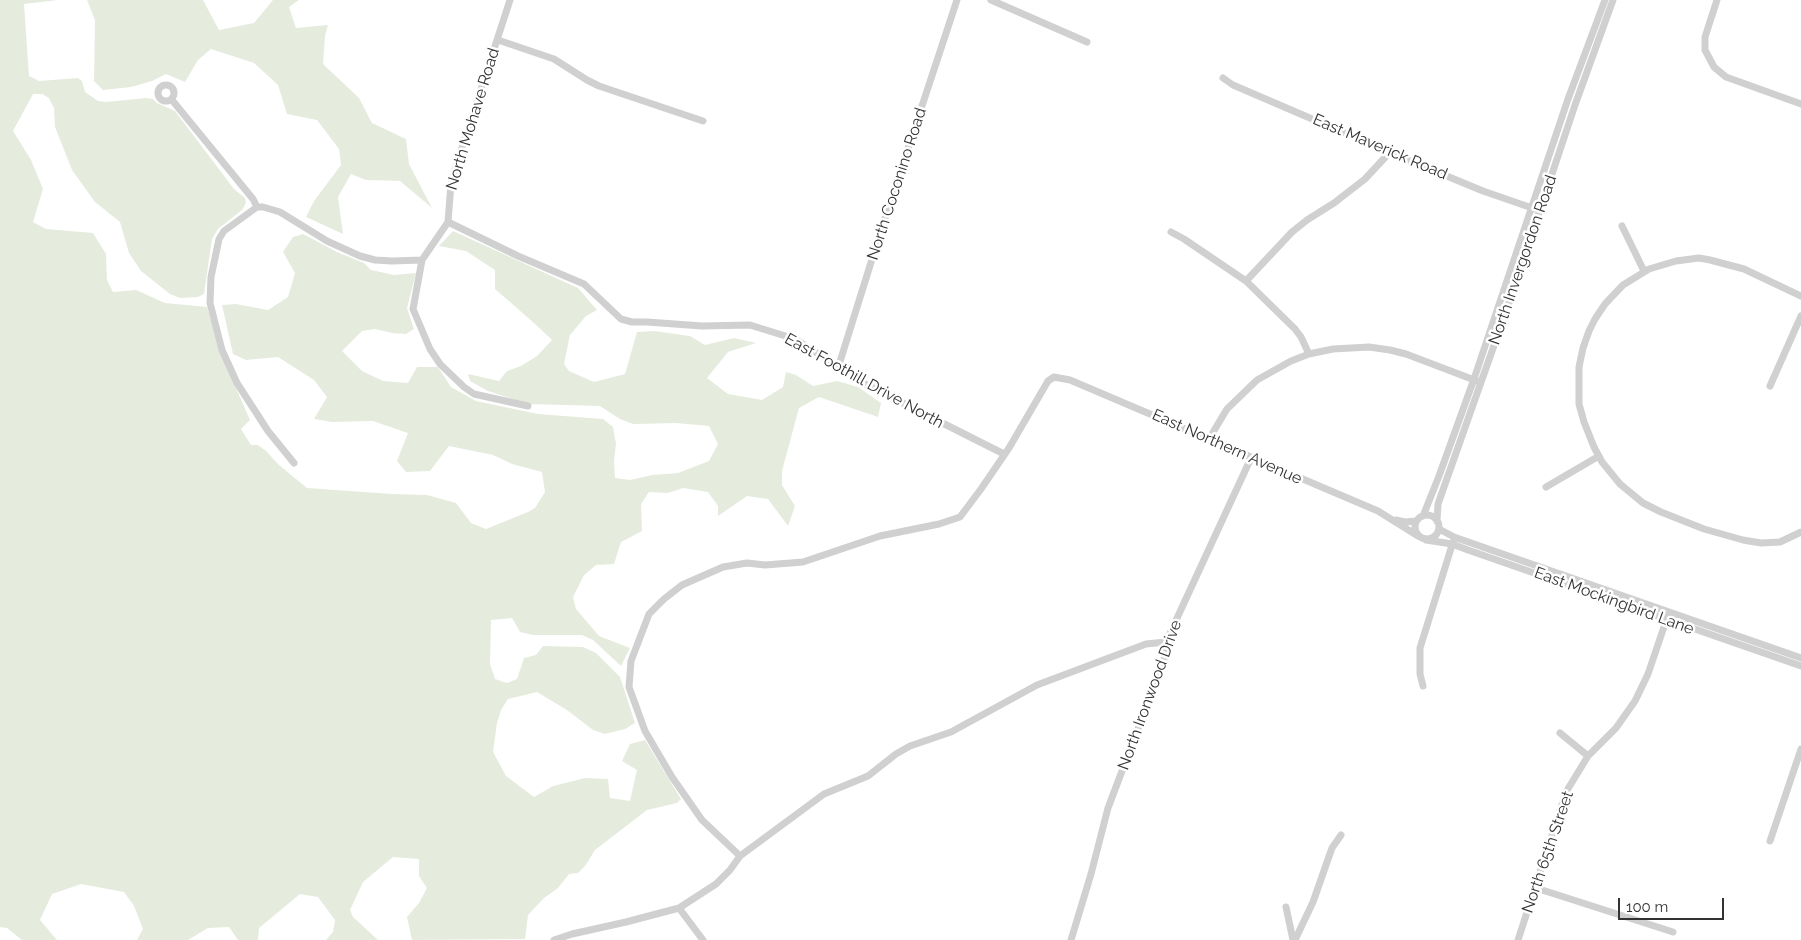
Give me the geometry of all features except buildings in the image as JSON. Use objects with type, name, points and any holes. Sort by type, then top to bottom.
[{"type":"street","name":"North Mohave Road","points":[[510,0],[451,183],[448,222],[422,260],[412,309],[430,349],[440,364],[454,378],[474,394],[528,406]]},
{"type":"street","name":"North Coconino Road","points":[[838,368],[957,0]]},
{"type":"street","points":[[991,0],[1087,42]]},
{"type":"street","name":"North Invergordon Road","points":[[1439,529],[1437,521],[1438,504],[1481,382],[1536,210],[1568,99],[1605,0]]},
{"type":"street","name":"North Invergordon Road","points":[[1423,516],[1614,0]]},
{"type":"street","points":[[1717,0],[1705,37],[1705,50],[1714,67],[1726,77],[1801,104]]},
{"type":"street","points":[[498,40],[554,59],[599,86],[703,121]]},
{"type":"street","name":"East Maverick Road","points":[[1222,78],[1233,85],[1390,152],[1483,191],[1536,210]]},
{"type":"street","points":[[172,100],[253,199],[257,207]]},
{"type":"street","points":[[1246,282],[1292,232],[1365,179],[1390,152]]},
{"type":"street","points":[[294,463],[268,432],[237,383],[222,350],[210,303],[211,277],[219,239],[224,231],[257,207],[263,207],[280,212],[327,241],[360,256],[375,260],[422,260]]},
{"type":"street","name":"East Foothill Drive North","points":[[448,222],[584,284],[621,318],[632,322],[702,326],[750,325],[795,339],[865,384],[1004,454]]},
{"type":"street","points":[[1622,226],[1644,271]]},
{"type":"street","points":[[1171,232],[1246,282],[1295,329],[1309,354]]},
{"type":"street","points":[[1801,296],[1744,269],[1699,258],[1676,261],[1644,271],[1623,285],[1605,304],[1589,331],[1579,367],[1579,404],[1584,422],[1599,456],[1620,484],[1644,503],[1704,529],[1743,540],[1761,543],[1780,542],[1801,532]]},
{"type":"street","points":[[1770,386],[1801,316]]},
{"type":"street","points":[[1209,439],[1227,410],[1257,380],[1276,368],[1309,354],[1351,347],[1380,348],[1406,354],[1481,382]]},
{"type":"street","name":"East Northern Avenue","points":[[1004,454],[1048,381],[1054,377],[1059,377],[1378,511],[1418,536]]},
{"type":"street","points":[[740,856],[702,820],[672,777],[645,731],[628,687],[632,661],[649,614],[682,585],[723,567],[746,563],[764,565],[803,562],[880,536],[938,524],[960,517],[1004,454]]},
{"type":"street","points":[[1546,487],[1599,456]]},
{"type":"street","name":"North Ironwood Drive","points":[[1071,940],[1086,893],[1108,808],[1164,660],[1166,642],[1251,458]]},
{"type":"street","points":[[1437,521],[1430,516],[1423,516],[1416,521],[1414,529],[1418,536],[1426,540],[1433,538],[1439,529]]},
{"type":"street","name":"East Northern Avenue","points":[[1393,520],[1416,521]]},
{"type":"street","name":"East Mockingbird Lane","points":[[1439,529],[1453,541],[1666,620],[1801,666]]},
{"type":"street","name":"East Mockingbird Lane","points":[[1426,540],[1453,541],[1669,612],[1801,658]]},
{"type":"street","points":[[1423,686],[1420,648],[1453,541]]},
{"type":"street","name":"North 65th Street","points":[[1518,940],[1566,792],[1588,756],[1616,728],[1635,701],[1648,674],[1669,612]]},
{"type":"street","points":[[554,940],[679,908],[716,884],[730,870],[740,856],[824,794],[868,776],[896,754],[910,746],[951,732],[1037,685],[1146,644],[1166,642]]},
{"type":"street","points":[[1560,733],[1588,756]]},
{"type":"street","points":[[1770,842],[1801,749]]},
{"type":"street","points":[[1294,940],[1312,902],[1332,848],[1341,835]]},
{"type":"street","points":[[1536,888],[1673,932]]},
{"type":"street","points":[[1286,907],[1294,940]]},
{"type":"street","points":[[679,908],[703,940]]},
{"type":"shaded area","points":[[0,0],[58,0],[24,4],[29,76],[39,81],[78,78],[82,81],[85,92],[98,101],[146,98],[153,99],[157,103],[175,111],[234,189],[245,198],[246,203],[242,210],[218,229],[212,239],[204,294],[198,297],[180,298],[170,294],[141,271],[129,253],[120,222],[95,202],[72,170],[55,127],[54,108],[49,98],[42,94],[33,94],[13,131],[31,160],[43,189],[33,222],[46,229],[93,233],[106,254],[107,280],[113,292],[136,290],[165,303],[207,307],[229,372],[250,420],[241,429],[251,445],[258,445],[266,451],[279,465],[307,488],[427,495],[456,503],[471,523],[486,529],[535,508],[545,492],[542,472],[512,464],[493,455],[449,446],[430,471],[406,472],[397,461],[408,433],[373,421],[332,422],[314,419],[327,397],[314,380],[278,357],[246,360],[233,354],[222,305],[236,304],[268,310],[288,297],[295,273],[283,252],[293,237],[303,234],[337,252],[364,263],[371,270],[394,275],[416,273],[407,308],[414,329],[406,334],[375,329],[362,331],[342,351],[362,371],[383,381],[408,383],[417,367],[438,367],[451,387],[476,401],[538,414],[603,419],[613,427],[616,444],[615,478],[630,480],[652,475],[678,473],[709,461],[718,444],[709,426],[676,423],[633,424],[620,419],[600,406],[528,404],[488,391],[470,381],[468,374],[499,381],[507,371],[521,366],[537,356],[552,340],[495,289],[495,270],[466,251],[439,246],[453,231],[578,288],[597,310],[586,316],[570,335],[564,364],[569,371],[594,382],[625,374],[637,332],[654,331],[690,336],[705,345],[734,338],[756,343],[728,352],[707,378],[728,394],[762,400],[783,387],[786,372],[796,375],[813,386],[837,381],[858,387],[881,403],[878,417],[819,397],[799,408],[782,471],[782,485],[795,506],[788,526],[768,499],[747,496],[718,516],[718,506],[708,492],[683,488],[668,493],[649,492],[641,504],[642,531],[621,542],[614,564],[596,565],[584,575],[573,597],[576,609],[599,636],[630,648],[621,666],[593,640],[582,635],[533,635],[520,632],[512,618],[491,620],[490,664],[495,679],[507,683],[517,679],[524,658],[536,655],[543,646],[583,647],[596,653],[620,677],[635,723],[625,729],[605,734],[593,730],[567,710],[537,692],[508,699],[501,710],[497,723],[493,752],[506,776],[534,797],[553,786],[585,778],[608,779],[610,798],[630,801],[637,770],[622,761],[630,744],[645,740],[681,799],[677,803],[647,810],[595,850],[578,873],[569,874],[558,888],[544,898],[528,915],[525,939],[412,940],[407,917],[419,903],[427,888],[419,876],[419,859],[393,857],[363,882],[350,910],[353,917],[378,940],[326,940],[333,932],[335,920],[318,897],[300,894],[259,928],[258,940],[238,940],[229,927],[208,928],[188,940],[137,940],[143,929],[134,906],[124,892],[81,884],[52,894],[40,920],[57,940],[22,940],[7,928],[0,927]]},
{"type":"shaded area","points":[[87,0],[203,0],[219,30],[254,23],[273,0],[299,0],[289,7],[296,28],[328,25],[325,36],[323,64],[359,98],[372,123],[406,139],[409,164],[432,208],[400,181],[366,180],[351,174],[338,197],[343,234],[306,217],[314,201],[341,165],[339,149],[317,120],[287,114],[278,85],[254,63],[211,49],[198,60],[185,82],[166,74],[152,81],[131,87],[103,90],[94,81],[95,20]]}]
